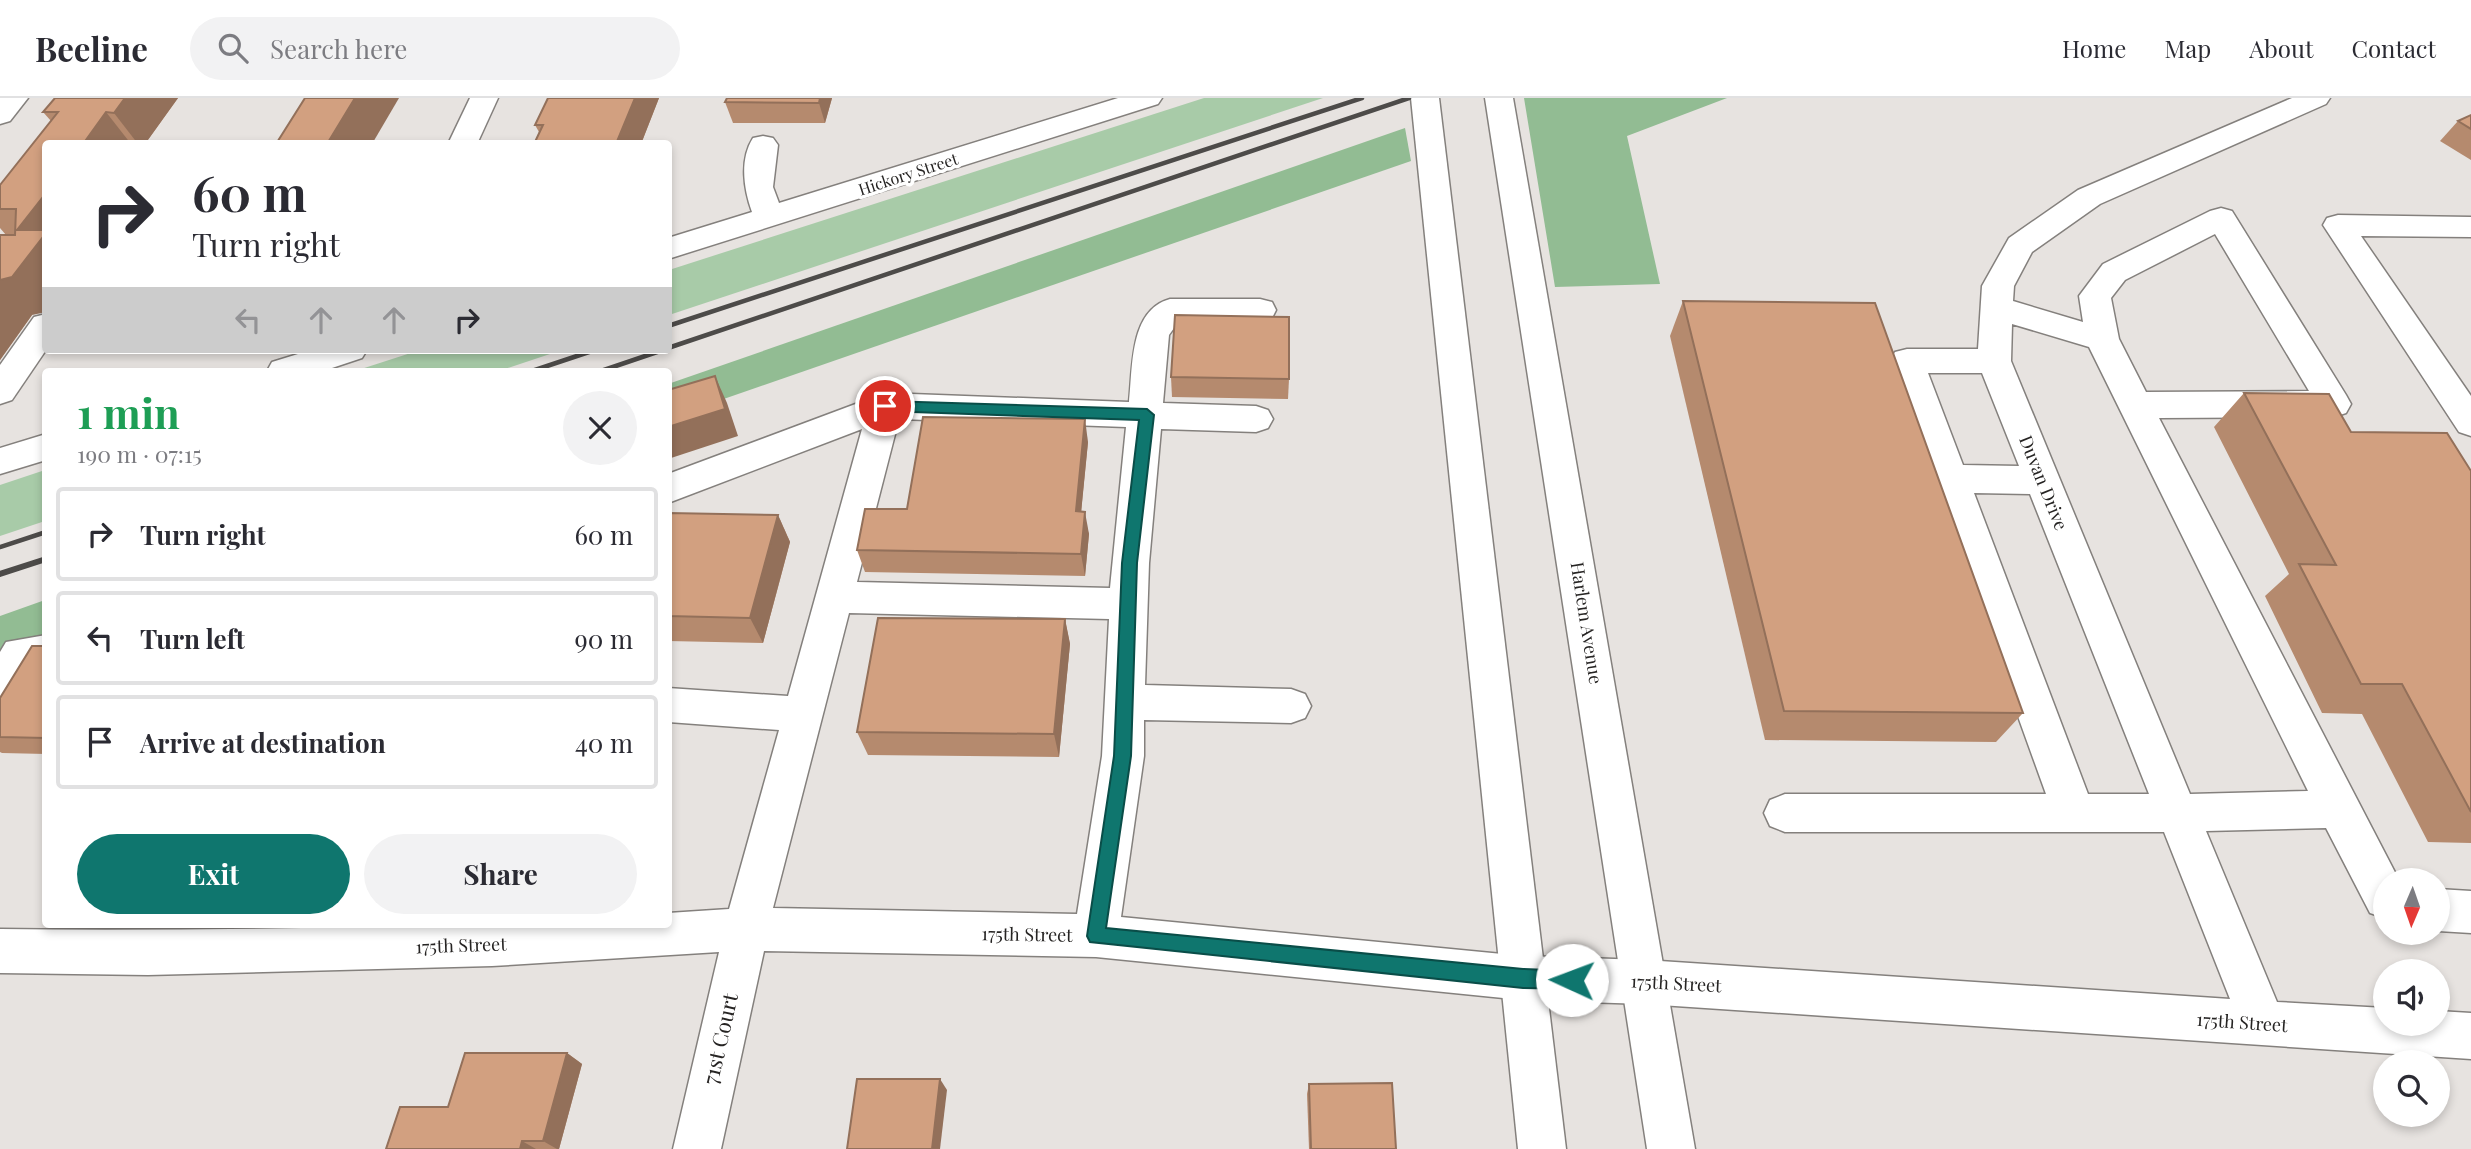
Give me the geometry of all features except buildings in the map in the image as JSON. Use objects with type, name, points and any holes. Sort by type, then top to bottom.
[{"type":"street","points":[[0,115],[14,98]]},
{"type":"street","points":[[464,140],[484,98]]},
{"type":"street","name":"Hickory Street","points":[[672,248],[1148,98]]},
{"type":"street","points":[[1424,98],[1542,1149]]},
{"type":"street","name":"Harlem Avenue","points":[[1499,98],[1671,1149]]},
{"type":"street","name":"Duvan Drive","points":[[2263,1024],[1994,361],[1998,286],[2020,245],[2089,197],[2316,98]]},
{"type":"street","points":[[763,145],[758,187],[769,218]]},
{"type":"street","points":[[2135,405],[2334,404],[2221,218],[2114,272],[2095,296],[2102,339],[2135,405],[2338,809],[2373,875]]},
{"type":"street","points":[[2471,227],[2338,226],[2471,423]]},
{"type":"street","points":[[1997,308],[2102,339]]},
{"type":"street","points":[[1096,936],[1123,756],[1130,563],[1147,415],[1153,333],[1170,310],[1260,310]]},
{"type":"street","points":[[0,390],[42,331]]},
{"type":"street","points":[[293,368],[337,354]]},
{"type":"street","points":[[1994,361],[1907,361],[2074,813]]},
{"type":"street","points":[[672,487],[885,406],[1256,419]]},
{"type":"street","name":"71st Court","points":[[697,1149],[746,929],[885,406]]},
{"type":"street","points":[[0,461],[42,448]]},
{"type":"street","points":[[1951,479],[2042,480]]},
{"type":"street","points":[[835,597],[1129,604]]},
{"type":"street","points":[[0,685],[20,654],[42,651]]},
{"type":"street","points":[[1126,702],[1291,706]]},
{"type":"street","points":[[672,705],[804,714]]},
{"type":"street","points":[[1785,813],[2176,813],[2338,809]]},
{"type":"street","points":[[2450,911],[2471,912]]},
{"type":"street","name":"175th Street","points":[[25,942],[162,953],[492,945],[746,929],[1096,936],[1523,978],[1645,982],[2471,1036]]},
{"type":"green space","points":[[1204,98],[1323,98],[672,314],[672,269]]},
{"type":"green space","points":[[1524,98],[1727,98],[1627,136],[1660,284],[1555,287]]},
{"type":"green space","points":[[1405,128],[1411,161],[672,417],[672,383]]},
{"type":"green space","points":[[408,354],[550,354],[508,368],[364,368]]},
{"type":"green space","points":[[42,471],[42,522],[0,536],[0,485]]},
{"type":"green space","points":[[42,601],[42,635],[0,650],[0,616]]},
{"type":"railway","points":[[672,325],[1362,98]]},
{"type":"railway","points":[[672,347],[1409,98]]},
{"type":"railway","points":[[541,368],[583,354]]},
{"type":"railway","points":[[610,368],[651,354]]},
{"type":"railway","points":[[0,547],[42,533]]},
{"type":"railway","points":[[0,574],[42,560]]},
{"type":"route","points":[[885,406],[1147,415],[1130,563],[1123,756],[1096,936],[1523,978],[1572,980]]}]
